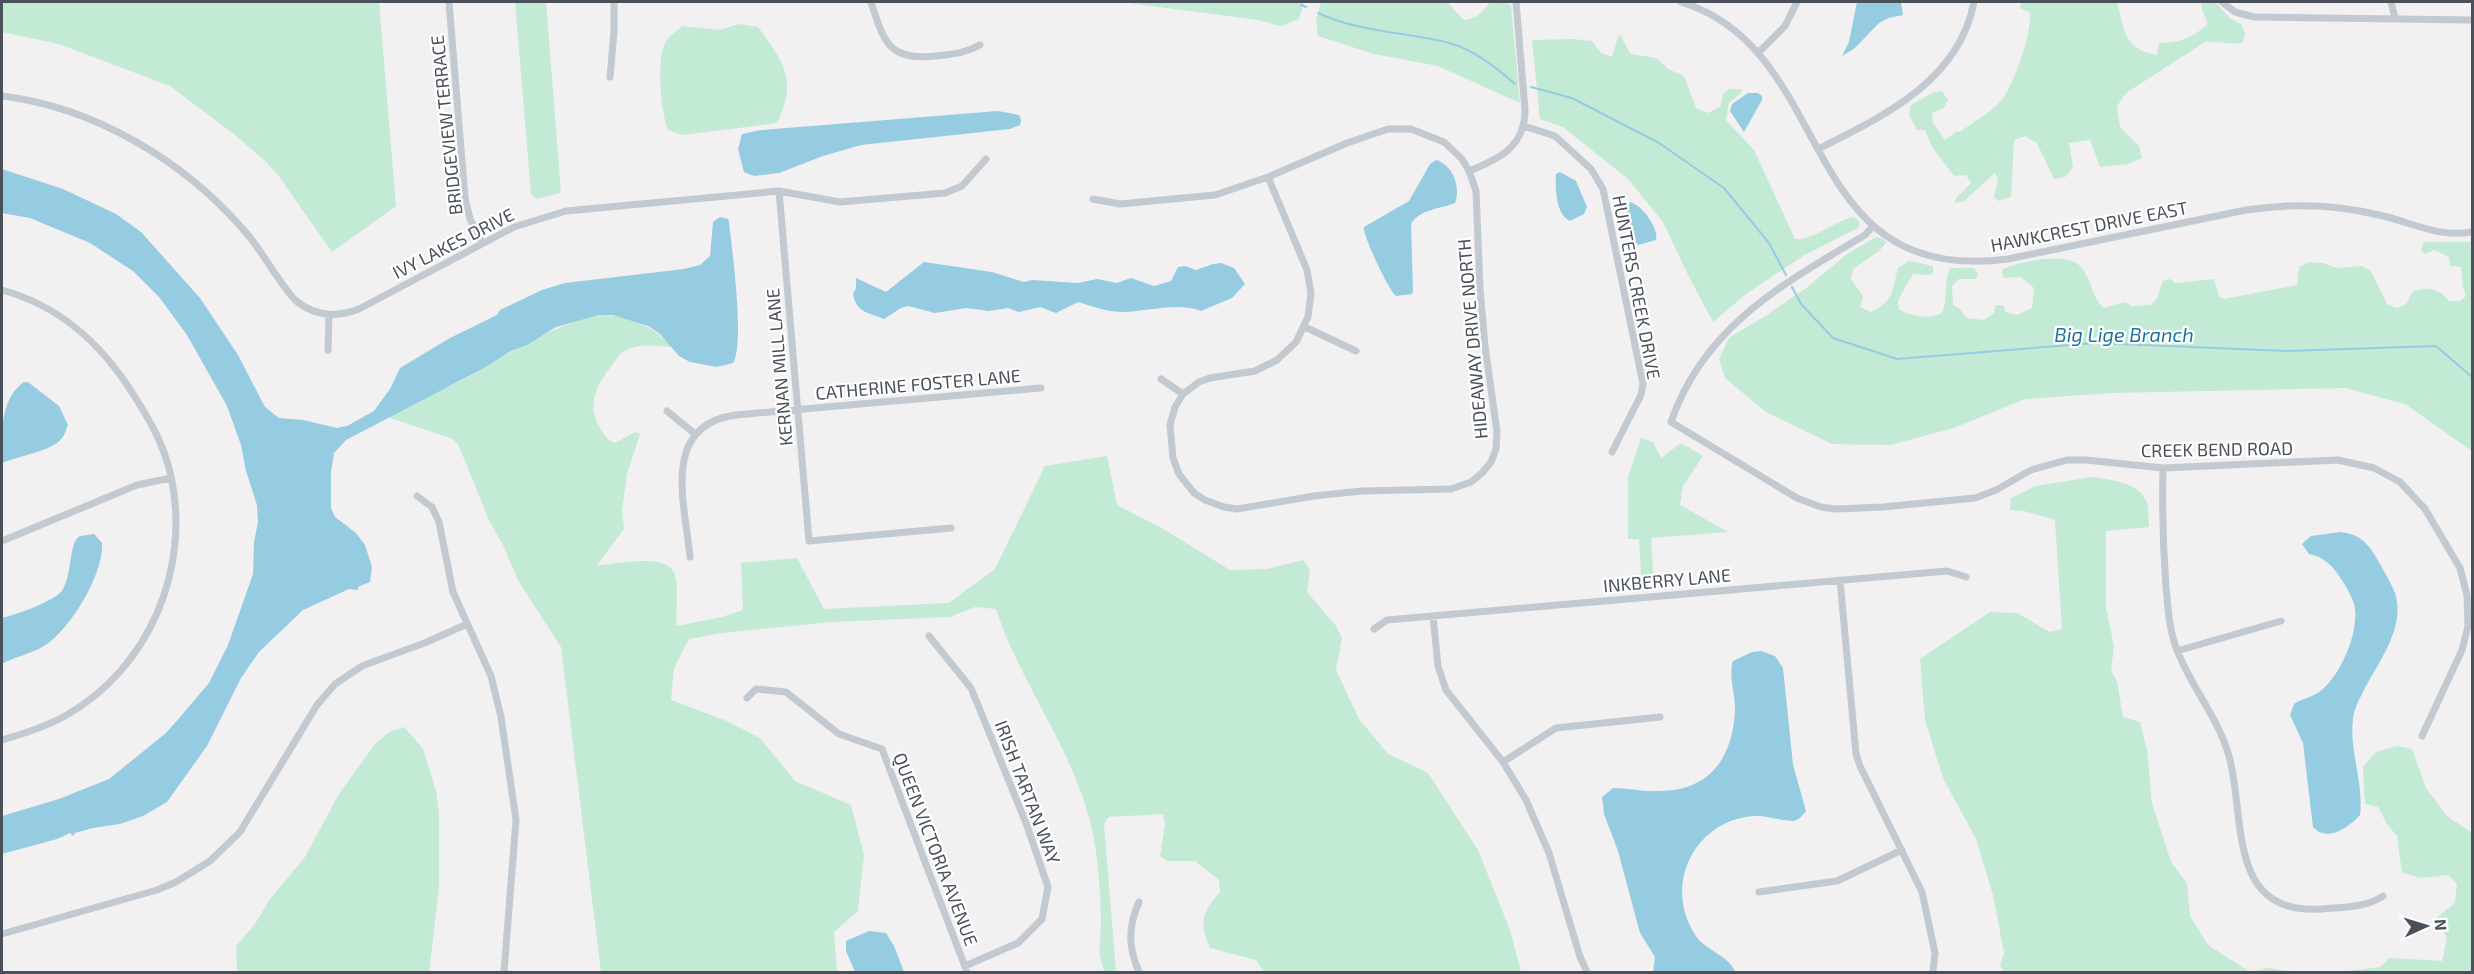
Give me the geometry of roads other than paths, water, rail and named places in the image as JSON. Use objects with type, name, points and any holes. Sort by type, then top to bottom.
[{"type":"street","name":"BRIDGEVIEW TERRACE","points":[[448,2],[465,198],[470,219],[482,243]]},
{"type":"street","points":[[610,77],[614,2]]},
{"type":"street","points":[[871,2],[883,37],[890,47],[902,55],[921,57],[964,53],[980,45]]},
{"type":"street","points":[[1093,199],[1120,204],[1200,197],[1234,190],[1376,132],[1400,128],[1422,131],[1444,142],[1462,159],[1469,171],[1504,155],[1519,139],[1524,126],[1526,110],[1516,2]]},
{"type":"street","name":"HAWKCREST DRIVE EAST","points":[[1681,2],[1718,19],[1737,32],[1758,53],[1784,88],[1849,200],[1873,226],[1915,251],[1943,259],[1976,262],[2008,259],[2246,210],[2285,206],[2328,206],[2354,209],[2434,232],[2472,232]]},
{"type":"street","points":[[1758,53],[1785,26],[1797,2]]},
{"type":"street","points":[[1818,149],[1902,104],[1923,89],[1937,75],[1957,46],[1969,20],[1974,2]]},
{"type":"street","points":[[2222,2],[2235,12],[2254,18],[2472,20]]},
{"type":"street","points":[[2391,2],[2395,18]]},
{"type":"street","points":[[2,96],[71,113],[127,138],[170,164],[210,195],[242,228],[295,300],[307,308],[329,315],[328,350]]},
{"type":"street","name":"HUNTERS CREEK DRIVE","points":[[1524,126],[1555,136],[1591,169],[1603,189],[1643,384],[1641,395],[1612,452]]},
{"type":"street","name":"IVY LAKES DRIVE","points":[[329,315],[359,309],[514,227],[566,211],[779,191],[840,202],[945,193],[962,186],[986,159]]},
{"type":"street","name":"HIDEAWAY DRIVE NORTH","points":[[1183,394],[1171,417],[1170,442],[1174,465],[1194,493],[1217,506],[1237,509],[1314,496],[1362,491],[1451,489],[1477,478],[1494,456],[1497,432],[1480,289],[1477,202],[1469,171]]},
{"type":"street","points":[[1161,380],[1183,394],[1199,382],[1210,378],[1243,374],[1267,366],[1289,350],[1305,327],[1310,305],[1310,281],[1268,177]]},
{"type":"street","name":"KERNAN MILL LANE","points":[[779,191],[809,541],[951,528]]},
{"type":"street","name":"CREEK BEND ROAD","points":[[1873,226],[1865,235],[1779,287],[1733,324],[1694,372],[1671,422],[1797,498],[1821,507],[1836,509],[1975,498],[2031,470],[2067,460],[2163,468],[2349,461],[2374,468],[2389,475],[2409,490],[2425,509],[2460,568],[2469,606],[2468,626],[2462,650],[2422,736]]},
{"type":"street","points":[[2,290],[31,300],[63,317],[107,356],[156,432],[171,478],[176,517],[174,558],[169,580],[159,610],[137,650],[110,682],[80,706],[51,723],[2,740]]},
{"type":"street","points":[[1305,327],[1356,351]]},
{"type":"street","name":"CATHERINE FOSTER LANE","points":[[695,434],[705,424],[724,416],[1041,388]]},
{"type":"street","points":[[667,411],[695,434],[684,454],[682,474],[690,557]]},
{"type":"street","points":[[2163,468],[2162,544],[2170,626],[2177,651],[2226,746],[2235,782],[2245,861],[2260,888],[2276,901],[2304,910],[2369,904],[2383,896]]},
{"type":"street","points":[[2,541],[137,485],[171,478]]},
{"type":"street","points":[[417,496],[432,507],[439,522],[453,592],[490,676],[497,698],[514,801],[516,838],[505,939],[504,972]]},
{"type":"street","name":"INKBERRY LANE","points":[[1374,630],[1387,620],[1947,571],[1966,577]]},
{"type":"street","points":[[1840,580],[1856,754],[1922,892],[1935,953],[1933,972]]},
{"type":"street","points":[[1433,616],[1438,666],[1446,690],[1503,762],[1539,826],[1580,957],[1587,972]]},
{"type":"street","points":[[2177,651],[2281,621]]},
{"type":"street","points":[[2,934],[157,890],[193,873],[225,848],[240,832],[317,705],[335,684],[362,666],[427,642],[467,624]]},
{"type":"street","name":"IRISH TARTAN WAY","points":[[929,636],[970,688],[1026,823],[1048,887],[1042,919],[1018,943],[966,969]]},
{"type":"street","name":"QUEEN VICTORIA AVENUE","points":[[747,698],[756,689],[786,692],[839,734],[882,749],[966,969]]},
{"type":"street","points":[[1503,762],[1556,728],[1660,717]]},
{"type":"street","points":[[1759,892],[1837,881],[1902,850]]},
{"type":"street","points":[[1139,902],[1131,921],[1131,950],[1139,972]]},
{"type":"water","points":[[1857,2],[1901,2],[1903,15],[1888,18],[1879,23],[1855,48],[1842,56],[1849,42]]},
{"type":"water","points":[[1748,93],[1758,93],[1762,96],[1762,100],[1744,132],[1730,111],[1732,104]]},
{"type":"water","points":[[998,111],[1019,115],[1020,125],[1010,129],[861,145],[823,156],[779,173],[754,176],[744,172],[738,149],[742,134],[761,130]]},
{"type":"water","points":[[1436,160],[1447,167],[1454,177],[1457,197],[1455,203],[1425,212],[1411,224],[1413,291],[1412,294],[1396,296],[1377,262],[1364,227],[1409,201],[1430,164]]},
{"type":"water","points":[[2,169],[63,189],[116,214],[141,232],[200,298],[238,355],[265,407],[279,418],[303,420],[337,428],[347,426],[374,411],[390,389],[400,368],[450,338],[497,315],[500,310],[542,290],[565,283],[684,269],[700,265],[710,256],[713,222],[720,217],[728,219],[729,222],[737,296],[736,353],[733,363],[717,367],[690,362],[679,356],[660,334],[648,326],[613,315],[599,315],[556,327],[527,345],[511,351],[484,368],[346,440],[334,453],[331,472],[331,508],[335,517],[356,533],[365,545],[372,567],[370,582],[358,587],[358,590],[349,589],[303,610],[259,652],[241,678],[207,746],[167,802],[143,816],[120,824],[93,828],[75,833],[73,836],[70,833],[57,839],[2,854],[2,816],[59,799],[109,779],[166,733],[209,683],[228,645],[253,574],[254,542],[258,522],[257,505],[246,471],[241,445],[227,406],[187,335],[159,297],[133,271],[90,243],[30,218],[2,213]]},
{"type":"water","points":[[1560,172],[1576,181],[1587,207],[1584,214],[1570,221],[1565,218],[1557,201],[1556,174]]},
{"type":"water","points":[[1630,202],[1640,208],[1649,218],[1655,229],[1656,240],[1638,245],[1636,243],[1627,210]]},
{"type":"water","points":[[924,262],[992,272],[1024,282],[1032,280],[1078,283],[1097,279],[1117,283],[1131,278],[1154,286],[1171,281],[1178,267],[1185,266],[1196,270],[1221,263],[1234,268],[1245,284],[1232,298],[1201,311],[1173,307],[1119,312],[1078,302],[1056,313],[1040,307],[1019,312],[1008,308],[989,311],[967,308],[935,313],[908,306],[884,319],[860,309],[857,305],[853,294],[856,288],[856,278],[886,292]]},
{"type":"water","points":[[24,382],[28,382],[59,406],[68,425],[63,437],[57,443],[35,453],[2,463],[2,429],[6,407],[10,397]]},
{"type":"water","points":[[2340,532],[2360,538],[2373,552],[2395,593],[2397,618],[2389,643],[2360,697],[2354,715],[2352,731],[2360,791],[2360,815],[2338,832],[2325,834],[2313,827],[2303,743],[2290,715],[2294,704],[2316,694],[2333,678],[2351,640],[2355,615],[2354,604],[2348,591],[2331,566],[2319,557],[2309,554],[2302,544],[2311,536]]},
{"type":"water","points":[[94,534],[102,543],[101,556],[91,585],[74,615],[64,628],[44,646],[2,664],[2,618],[42,604],[61,592],[65,586],[76,540],[80,536]]},
{"type":"water","points":[[1761,651],[1775,656],[1783,668],[1793,765],[1806,811],[1794,821],[1753,816],[1732,821],[1714,830],[1700,843],[1690,859],[1684,877],[1682,897],[1686,917],[1700,941],[1728,962],[1735,972],[1653,972],[1655,957],[1640,933],[1618,851],[1604,814],[1602,797],[1613,788],[1676,790],[1692,785],[1715,769],[1723,758],[1733,729],[1735,712],[1731,673],[1733,661],[1752,652]]},
{"type":"water","points":[[869,931],[886,933],[894,946],[904,972],[855,972],[846,951],[846,941]]},
{"type":"waterway","name":"Big Lige Branch","points":[[1301,5],[1306,7]]},
{"type":"waterway","name":"Big Lige Branch","points":[[1318,13],[1349,24],[1433,39],[1466,49],[1515,84]]},
{"type":"waterway","name":"Big Lige Branch","points":[[1531,87],[1572,98],[1659,143],[1724,188],[1769,243],[1786,275]]},
{"type":"waterway","name":"Big Lige Branch","points":[[1792,287],[1801,304],[1833,338],[1897,359],[2095,343],[2287,351],[2436,346],[2472,377]]}]
